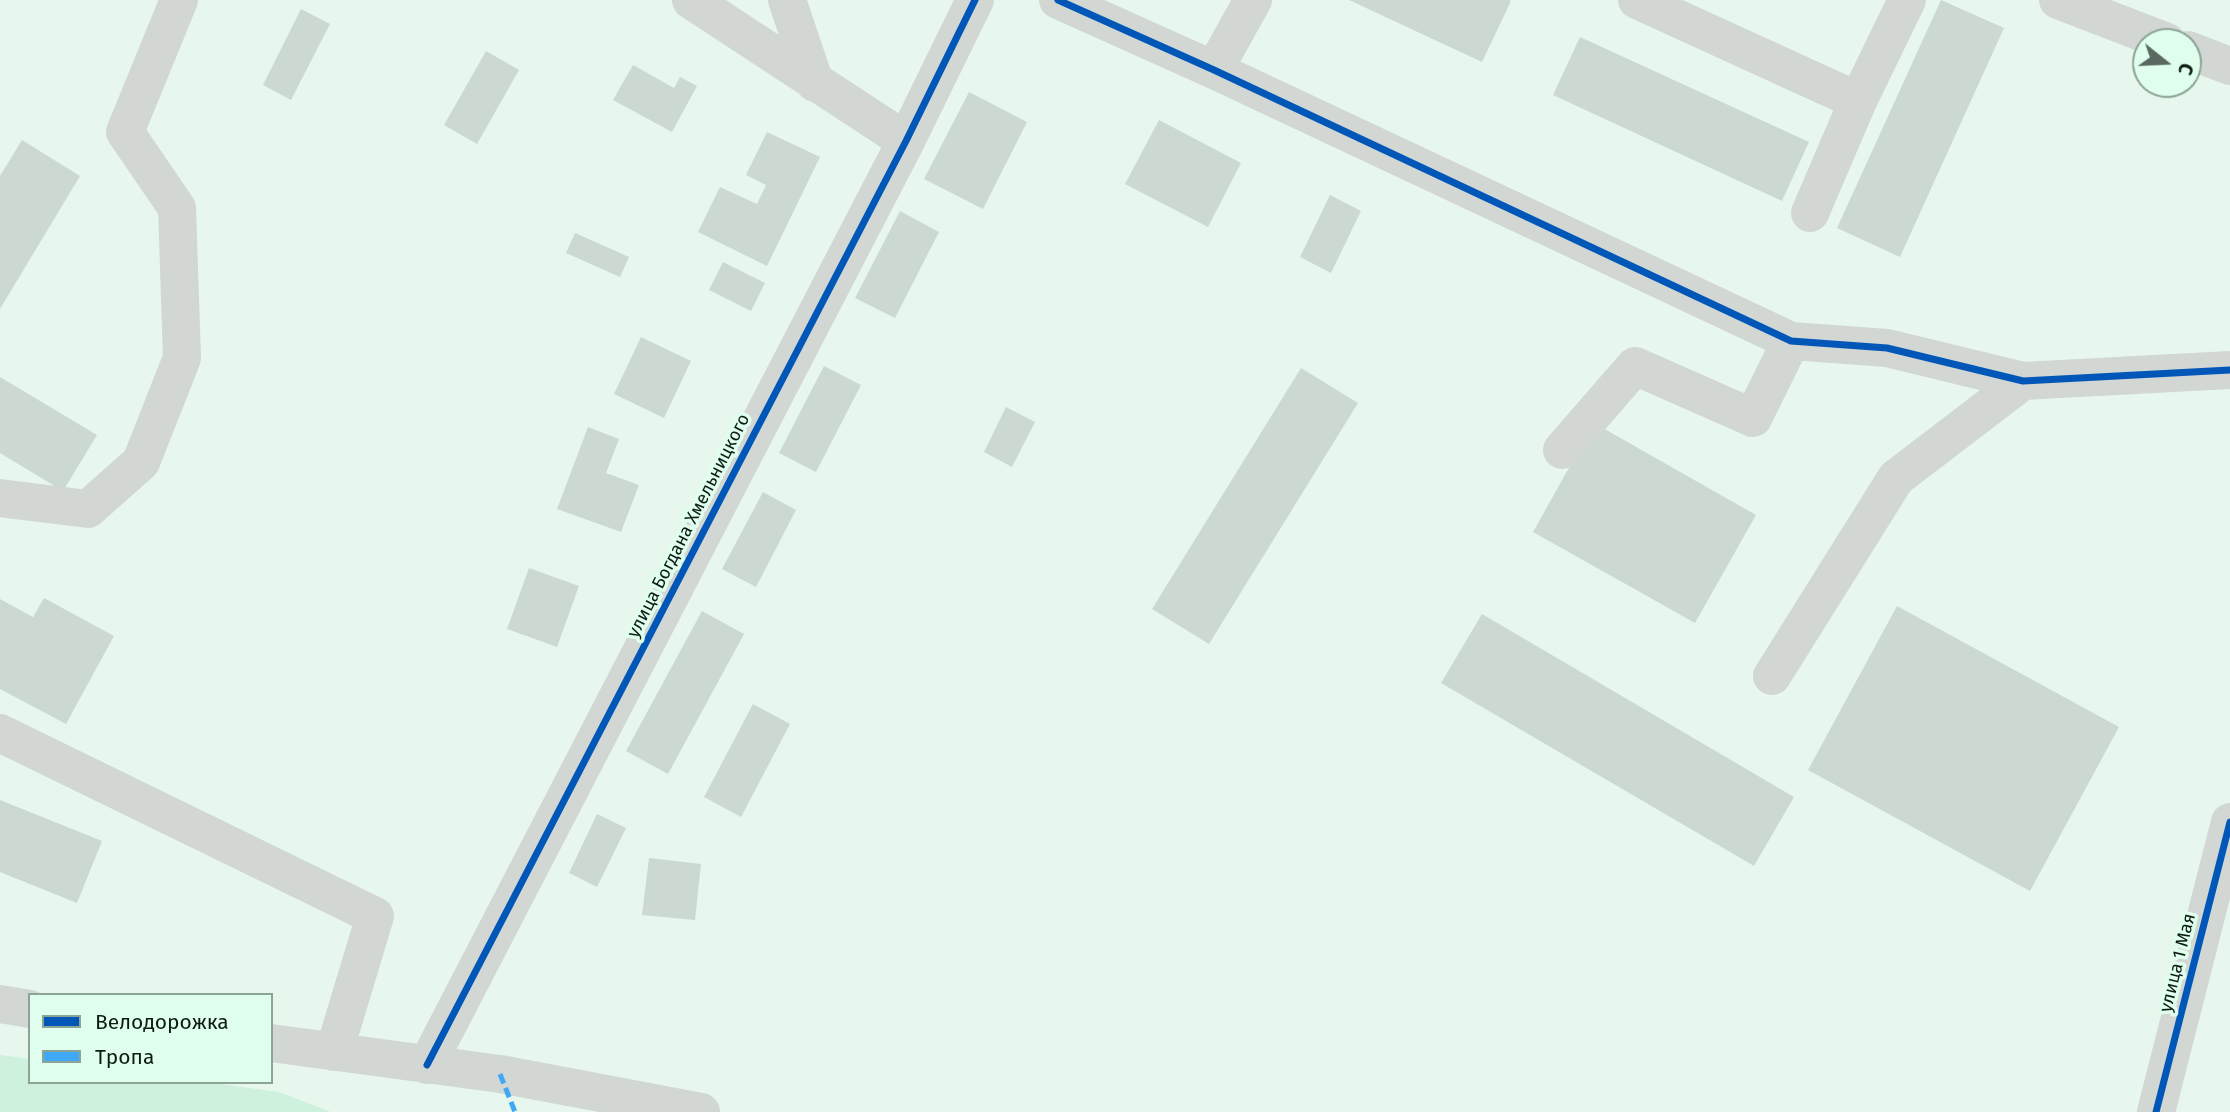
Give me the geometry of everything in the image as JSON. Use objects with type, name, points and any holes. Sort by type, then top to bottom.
[{"type":"street","points":[[0,498],[88,509],[141,462],[182,358],[177,208],[125,132],[179,0]]},
{"type":"street","points":[[691,0],[906,141]]},
{"type":"street","points":[[787,0],[815,83]]},
{"type":"street","name":"улица Богдана Хмельницкого","points":[[427,1065],[906,141],[975,0]]},
{"type":"street","points":[[1058,0],[1214,70],[1791,341],[1887,348],[2023,381],[2230,370]]},
{"type":"street","points":[[1214,70],[1253,0]]},
{"type":"street","points":[[1637,0],[1858,101]]},
{"type":"street","points":[[1810,213],[1858,101],[1907,0]]},
{"type":"street","points":[[2057,0],[2132,29]]},
{"type":"street","points":[[2202,55],[2230,66]]},
{"type":"street","points":[[1562,450],[1636,366],[1753,418],[1791,341]]},
{"type":"street","points":[[1772,676],[1896,478],[2023,381]]},
{"type":"street","points":[[0,733],[375,916],[334,1052]]},
{"type":"street","name":"улица 1 Мая","points":[[2156,1112],[2230,822]]},
{"type":"street","points":[[0,1004],[28,1009]]},
{"type":"street","points":[[273,1043],[500,1074],[701,1112]]},
{"type":"green space","points":[[0,1055],[28,1059],[28,1084],[221,1084],[279,1092],[331,1112],[0,1112]]},
{"type":"building","points":[[1349,0],[1509,0],[1511,1],[1482,62]]},
{"type":"building","points":[[1941,0],[2004,28],[1900,257],[1837,228]]},
{"type":"building","points":[[301,9],[330,24],[291,100],[263,85]]},
{"type":"building","points":[[1580,37],[1809,142],[1782,201],[1553,95]]},
{"type":"building","points":[[486,51],[519,70],[477,144],[444,125]]},
{"type":"building","points":[[633,65],[674,88],[680,77],[697,86],[672,132],[613,100]]},
{"type":"building","points":[[969,92],[1027,122],[983,209],[924,179]]},
{"type":"building","points":[[1159,120],[1241,163],[1208,227],[1125,184]]},
{"type":"building","points":[[767,132],[820,157],[767,266],[698,232],[720,187],[757,204],[766,185],[746,175]]},
{"type":"building","points":[[22,140],[80,176],[0,309],[0,176]]},
{"type":"building","points":[[1330,195],[1361,211],[1331,273],[1300,257]]},
{"type":"building","points":[[900,211],[939,232],[895,318],[855,298]]},
{"type":"building","points":[[575,233],[629,257],[620,277],[566,253]]},
{"type":"building","points":[[723,262],[765,283],[751,311],[709,290]]},
{"type":"building","points":[[641,337],[691,361],[664,418],[614,394]]},
{"type":"building","points":[[824,366],[861,385],[816,472],[779,453]]},
{"type":"building","points":[[1301,368],[1358,403],[1209,644],[1152,609]]},
{"type":"building","points":[[0,377],[97,435],[63,491],[0,453]]},
{"type":"building","points":[[1006,407],[1035,422],[1012,467],[984,452]]},
{"type":"building","points":[[1594,423],[1756,515],[1695,623],[1533,532]]},
{"type":"building","points":[[588,427],[619,439],[606,473],[639,485],[621,532],[557,509]]},
{"type":"building","points":[[763,492],[796,510],[756,587],[722,569]]},
{"type":"building","points":[[529,568],[579,586],[557,647],[507,629]]},
{"type":"building","points":[[44,598],[114,636],[66,724],[0,689],[0,599],[33,617]]},
{"type":"building","points":[[1897,606],[2119,727],[2030,891],[1808,770]]},
{"type":"building","points":[[702,611],[744,634],[668,774],[626,751]]},
{"type":"building","points":[[1482,614],[1794,797],[1754,866],[1441,683]]},
{"type":"building","points":[[753,704],[790,724],[741,817],[704,797]]},
{"type":"building","points":[[0,800],[102,841],[77,903],[0,872]]},
{"type":"building","points":[[597,814],[626,828],[597,887],[569,873]]},
{"type":"building","points":[[649,858],[701,864],[695,920],[642,915]]},
{"type":"marked path","points":[[500,1074],[515,1112]]},
{"type":"cycle path","points":[[427,1065],[906,141],[975,0]]},
{"type":"cycle path","points":[[1058,0],[1214,70],[1791,341],[1887,348],[2023,381],[2230,370]]},
{"type":"cycle path","points":[[2156,1112],[2230,822]]}]
